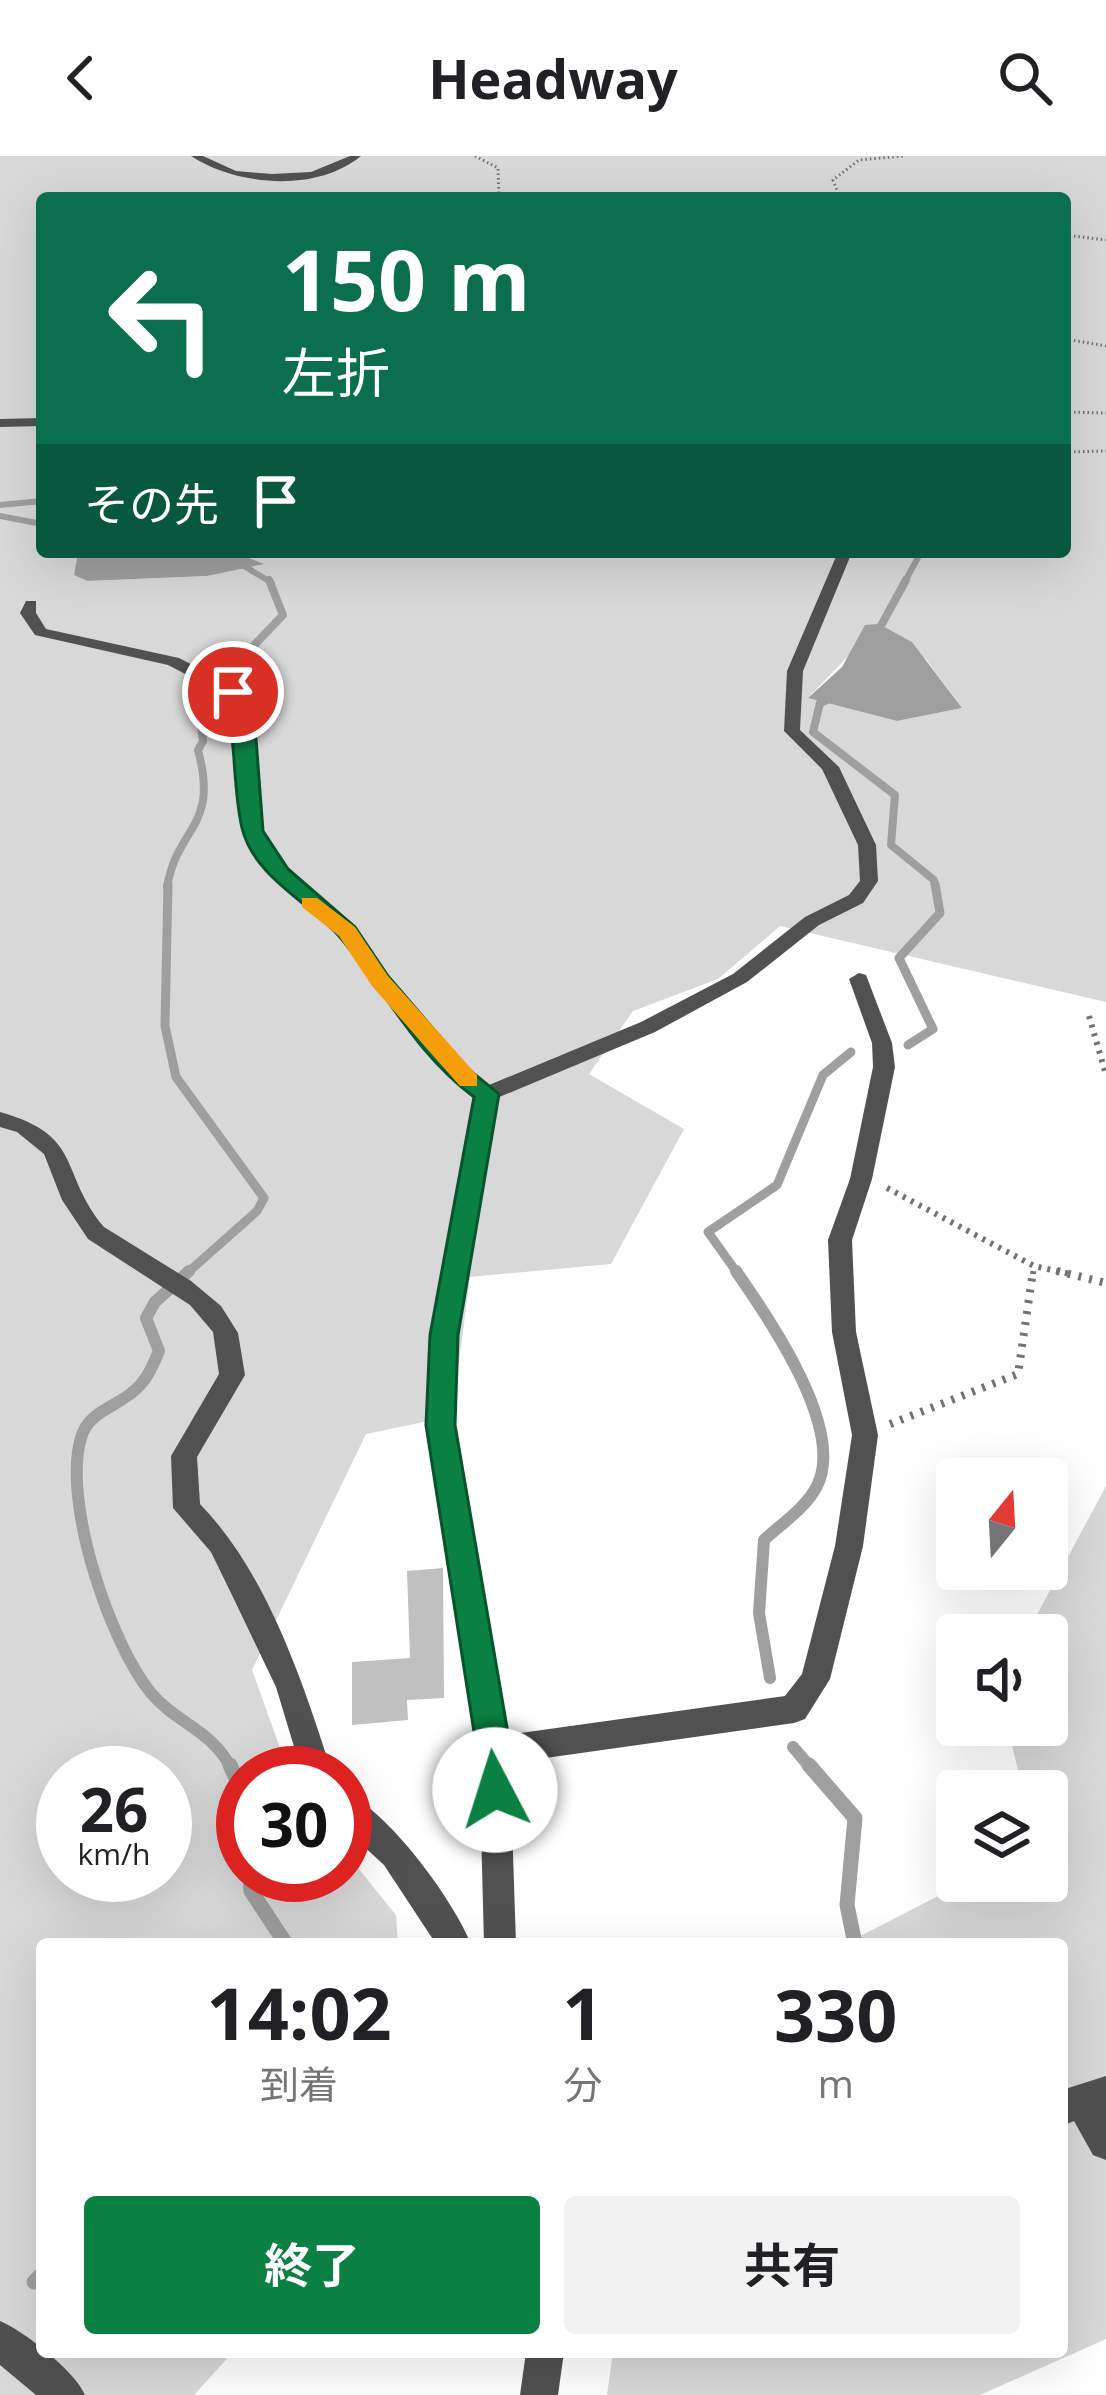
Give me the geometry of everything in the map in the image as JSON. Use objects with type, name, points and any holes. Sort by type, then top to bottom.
[{"type":"street","points":[[196,156],[226,171],[261,175],[335,169],[356,156]]},
{"type":"street","points":[[0,423],[36,422]]},
{"type":"street","points":[[487,1094],[648,1027],[740,978],[812,922],[856,899],[868,881],[867,845],[830,767],[792,731],[789,704],[794,658],[808,640],[842,558]]},
{"type":"street","points":[[31,604],[28,613],[40,632],[172,661],[233,692],[242,719],[253,831],[280,873],[347,932],[380,981],[459,1073],[487,1094]]},
{"type":"street","points":[[494,1751],[794,1708],[815,1679],[849,1546],[865,1435],[844,1332],[840,1240],[861,1179],[884,1067],[882,1043],[860,980]]},
{"type":"street","points":[[487,1094],[444,1335],[440,1425],[494,1751],[500,1938]]},
{"type":"street","points":[[0,1119],[38,1129],[62,1162],[94,1232],[188,1293],[224,1329],[232,1375],[184,1456],[187,1508],[221,1544],[290,1686],[309,1746]]},
{"type":"street","points":[[372,1833],[395,1854],[451,1938]]},
{"type":"street","points":[[1083,2101],[1106,2142]]},
{"type":"street","points":[[0,2340],[66,2395]]},
{"type":"street","points":[[539,2395],[544,2358]]},
{"type":"path","points":[[475,156],[498,168],[499,192]]},
{"type":"path","points":[[837,192],[832,180],[859,160],[903,156]]},
{"type":"path","points":[[1071,236],[1106,240]]},
{"type":"path","points":[[1071,340],[1106,346]]},
{"type":"path","points":[[1071,412],[1106,413]]},
{"type":"path","points":[[1071,452],[1106,451]]},
{"type":"path","points":[[1089,1016],[1106,1075]]},
{"type":"path","points":[[861,1179],[906,1194],[1034,1266],[1106,1283]]},
{"type":"path","points":[[865,1435],[1018,1374],[1034,1266]]},
{"type":"shaded area","points":[[0,156],[1106,156],[1106,1002],[780,926],[718,979],[633,1011],[589,1074],[684,1129],[611,1264],[470,1277],[452,1416],[366,1434],[252,1670],[279,1746],[216,1746],[216,1902],[372,1902],[372,1885],[396,1915],[398,1938],[36,1938],[36,2358],[228,2358],[194,2395],[0,2395]],"holes":[[[851,653],[925,658],[962,708],[897,721],[808,698]]]},
{"type":"shaded area","points":[[77,558],[250,558],[264,564],[207,576],[87,581],[74,575]]},
{"type":"shaded area","points":[[879,624],[912,642],[962,708],[897,721],[808,698],[842,667],[865,625]]},
{"type":"shaded area","points":[[1106,1486],[1106,2339],[1068,2356],[1068,1938],[857,1938],[936,1897],[936,1902],[1068,1902],[1068,1770],[1018,1770],[1012,1746],[1068,1746],[1068,1614],[1037,1614],[1050,1590],[1068,1590],[1068,1557]]},
{"type":"shaded area","points":[[612,2358],[1063,2358],[980,2395],[607,2395]]},
{"type":"building","points":[[443,1568],[444,1698],[407,1700],[408,1720],[352,1725],[352,1662],[410,1658],[407,1571]]},
{"type":"waterway","points":[[0,505],[36,502]]},
{"type":"waterway","points":[[0,516],[36,523]]},
{"type":"waterway","points":[[904,583],[918,558]]},
{"type":"waterway","points":[[244,566],[270,582]]},
{"type":"waterway","points":[[877,633],[906,580]]},
{"type":"waterway","points":[[167,887],[204,796],[198,704],[283,615],[270,582]]},
{"type":"waterway","points":[[831,698],[820,703],[813,732],[895,795],[891,845],[934,880],[935,887]]},
{"type":"waterway","points":[[168,884],[165,1026],[176,1077],[264,1198],[257,1211],[186,1274]]},
{"type":"waterway","points":[[908,1045],[933,1029],[899,958],[940,913],[935,884]]},
{"type":"waterway","points":[[738,1274],[708,1232],[777,1185],[823,1075],[851,1052]]},
{"type":"waterway","points":[[189,1271],[155,1302],[146,1318],[159,1351],[146,1377],[85,1429],[77,1465],[78,1497],[106,1607],[135,1670],[161,1703],[216,1746]]},
{"type":"waterway","points":[[738,1274],[799,1374],[821,1435],[823,1462],[817,1486],[800,1509],[764,1540],[759,1613],[770,1678]]},
{"type":"waterway","points":[[793,1747],[811,1768]]},
{"type":"waterway","points":[[809,1765],[855,1818],[847,1905],[854,1938]]},
{"type":"waterway","points":[[258,1902],[282,1938]]},
{"type":"slow traffic","points":[[309,903],[347,932],[380,981],[468,1080]]},
{"type":"route","points":[[233,692],[246,739],[248,813],[253,831],[280,873],[347,932],[380,981],[459,1073],[487,1094],[444,1335],[440,1425],[494,1751],[495,1790]]}]
